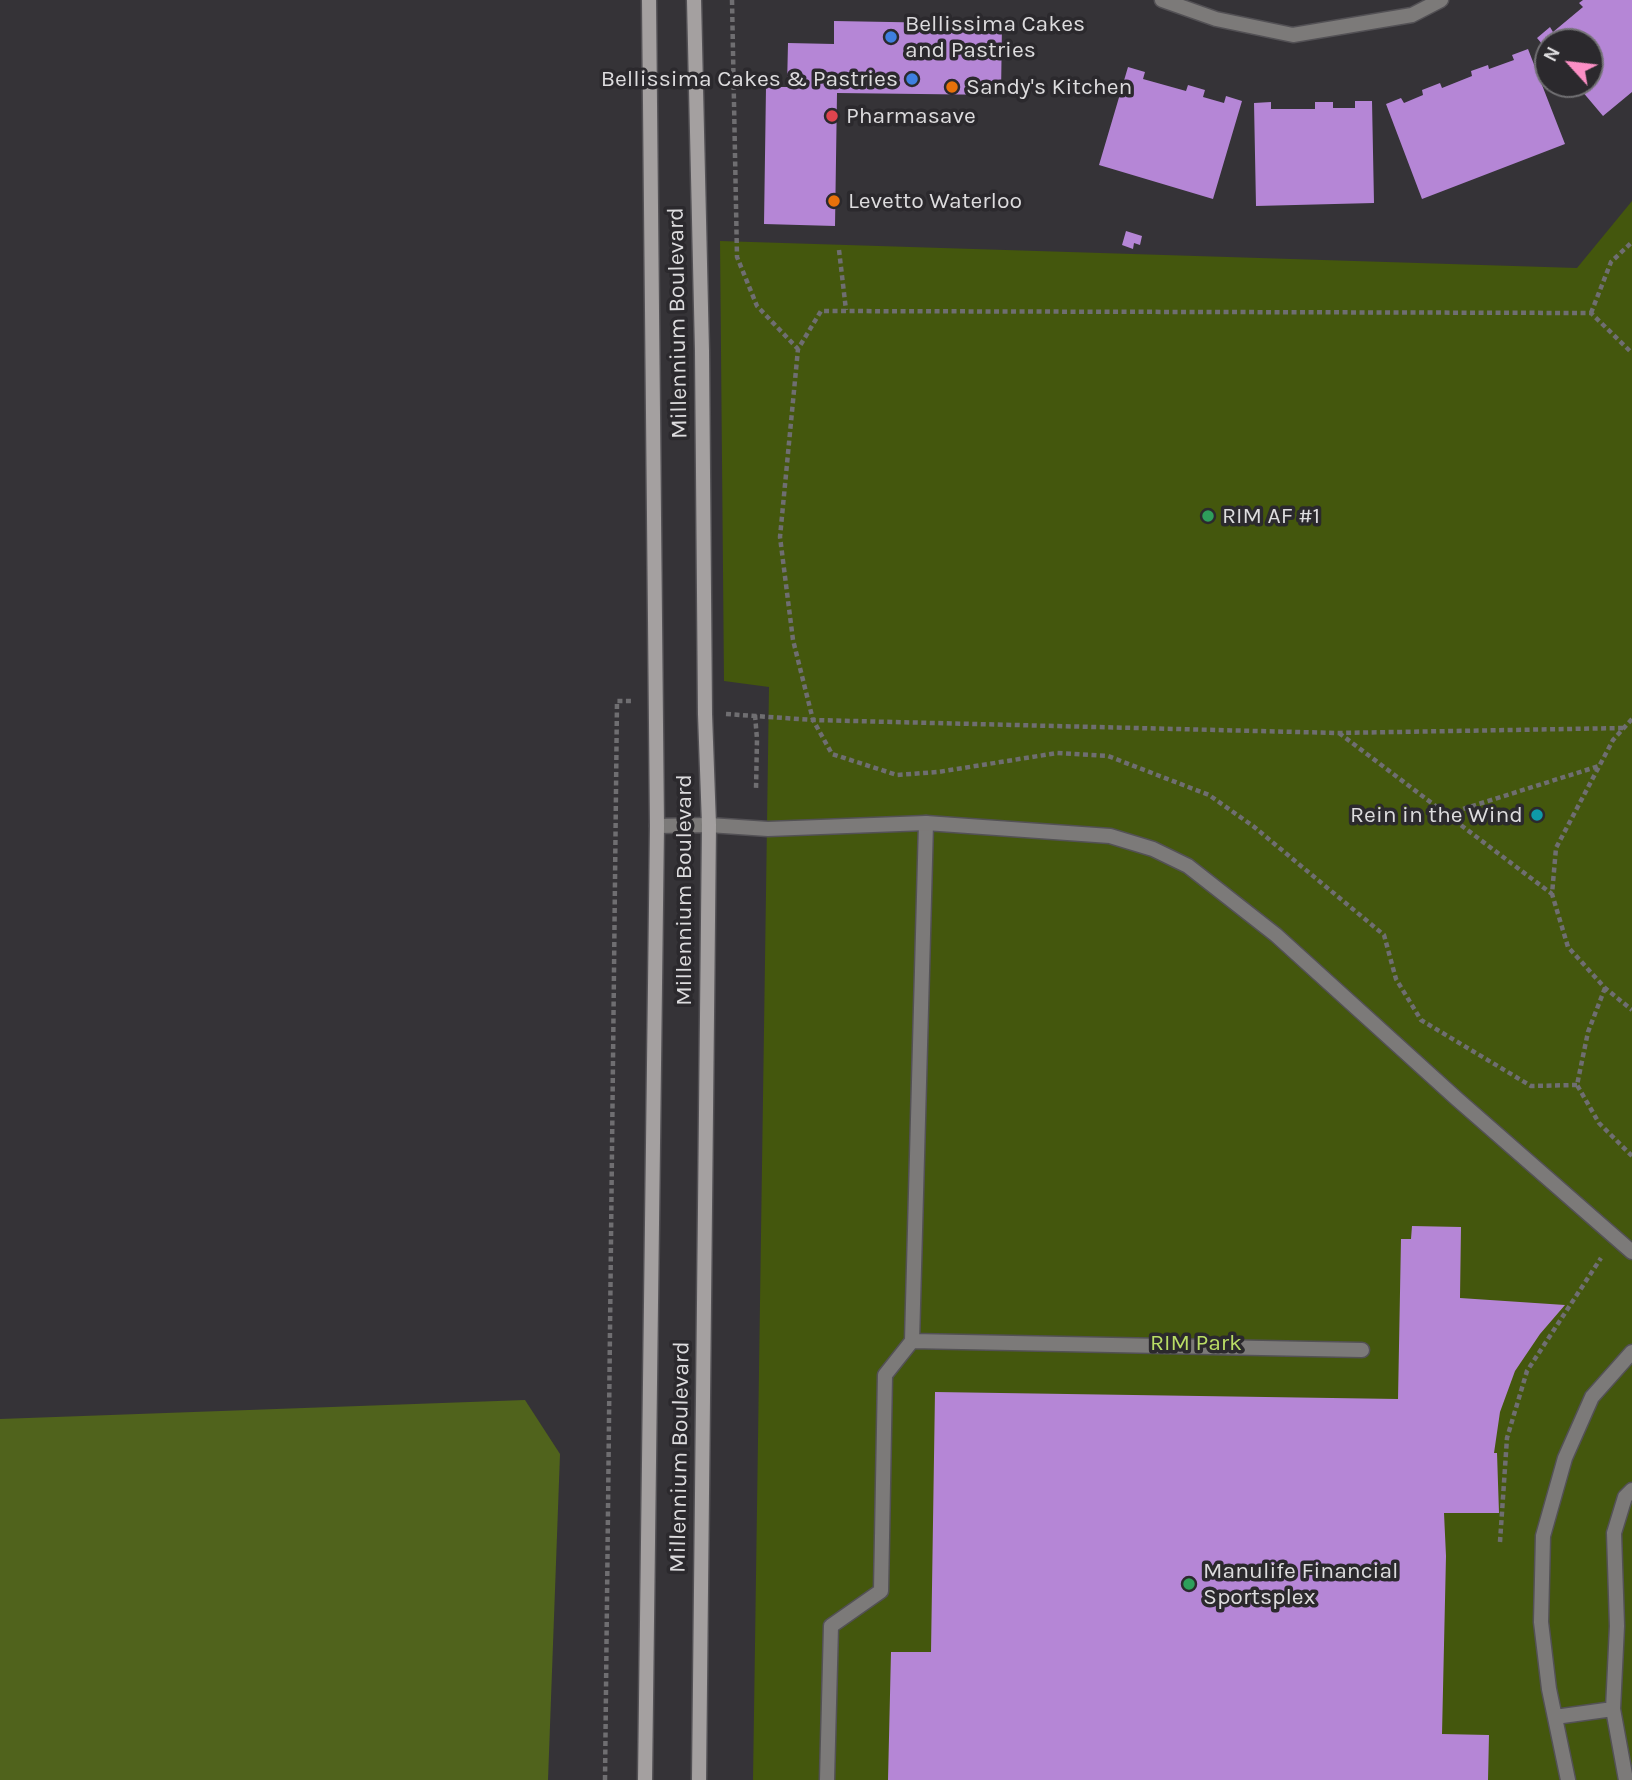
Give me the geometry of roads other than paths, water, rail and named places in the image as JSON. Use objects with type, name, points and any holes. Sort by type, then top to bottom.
[{"type":"street","name":"Millennium Boulevard","points":[[645,1780],[657,826],[649,0]]},
{"type":"street","name":"Millennium Boulevard","points":[[694,0],[709,825],[699,1780]]},
{"type":"street","points":[[1161,0],[1216,19],[1293,35],[1412,15],[1441,0]]},
{"type":"street","points":[[657,826],[709,825],[768,829],[926,823],[1110,836],[1153,849],[1188,866],[1276,935],[1457,1099],[1632,1252]]},
{"type":"street","points":[[827,1780],[831,1626],[881,1591],[885,1375],[912,1341],[926,823]]},
{"type":"street","points":[[912,1341],[1363,1350]]},
{"type":"street","points":[[1568,1780],[1549,1689],[1541,1622],[1543,1536],[1565,1458],[1592,1397],[1632,1352]]},
{"type":"street","points":[[1626,1780],[1613,1709],[1617,1626],[1614,1532],[1625,1497],[1632,1490]]},
{"type":"street","points":[[1555,1717],[1613,1709]]},
{"type":"place","name":"Bellissima Cakes and Pastries","points":[[891,37]]},
{"type":"place","name":"Bellissima Cakes & Pastries","points":[[912,79]]},
{"type":"place","name":"Sandy's Kitchen","points":[[952,87]]},
{"type":"place","name":"Pharmasave","points":[[832,116]]},
{"type":"place","name":"Levetto Waterloo","points":[[834,201]]},
{"type":"place","name":"RIM AF #1","points":[[1208,516]]},
{"type":"place","name":"Rein in the Wind","points":[[1537,815]]},
{"type":"place","name":"Manulife Financial Sportsplex","points":[[1189,1584]]},
{"type":"park label","name":"RIM Park","points":[[1196,1343]]}]
